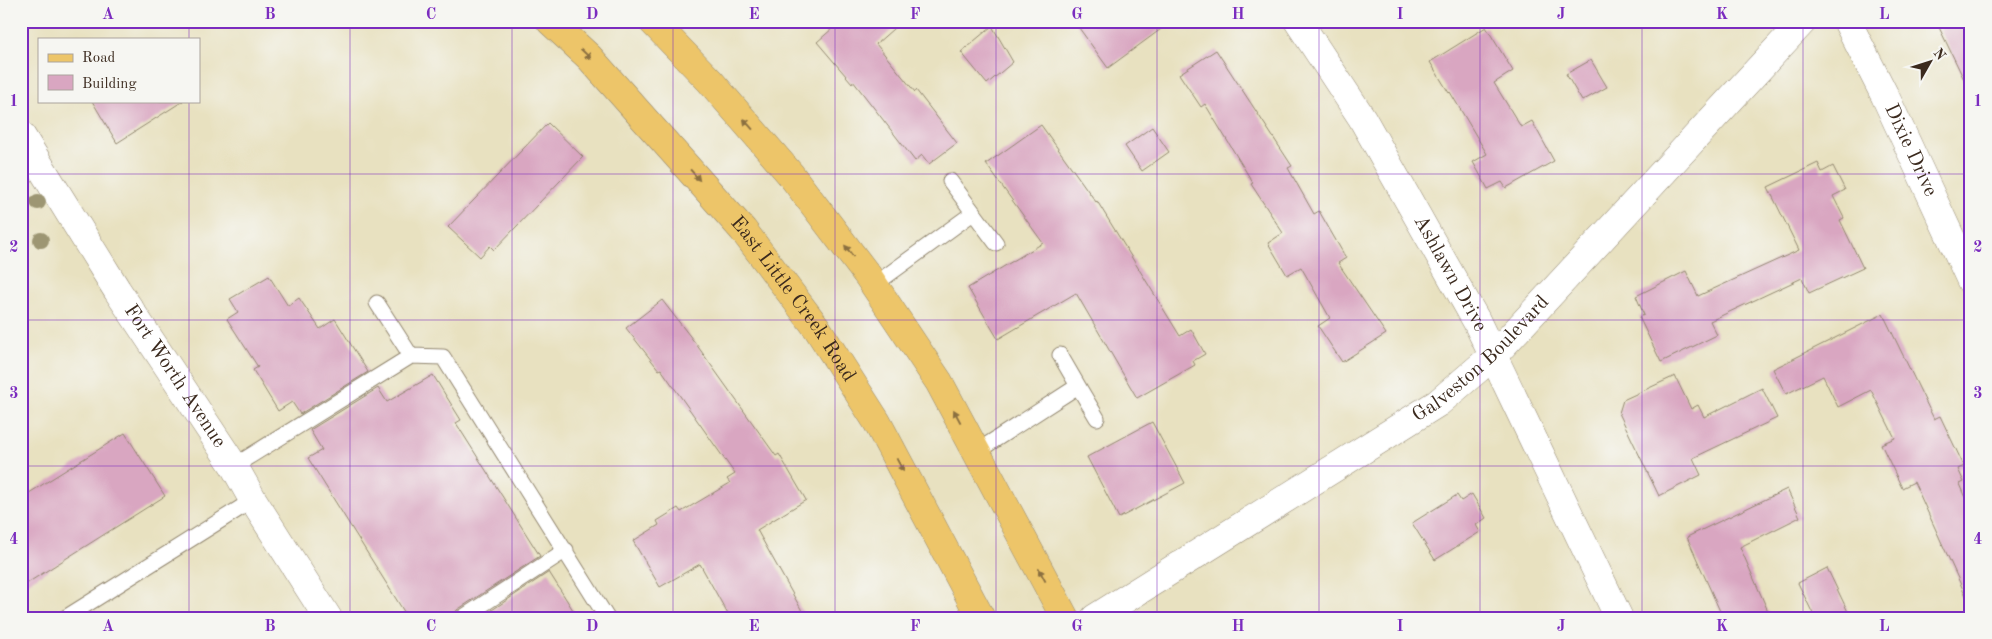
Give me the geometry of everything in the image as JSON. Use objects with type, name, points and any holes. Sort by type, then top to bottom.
[{"type":"main road","name":"East Little Creek Road","points":[[550,21],[589,56],[743,230],[817,328],[877,422],[981,618]]},
{"type":"main road","points":[[652,21],[710,81],[791,175],[874,285],[939,382],[1065,618]]},
{"type":"street","name":"Ashlawn Drive","points":[[1298,21],[1362,118],[1476,320],[1494,354],[1619,618]]},
{"type":"street","name":"Galveston Boulevard","points":[[1095,618],[1438,403],[1494,354],[1803,21]]},
{"type":"street","name":"Dixie Drive","points":[[1847,21],[1885,96],[1971,281]]},
{"type":"street","name":"Fort Worth Avenue","points":[[21,135],[117,290],[234,466],[253,500],[328,618]]},
{"type":"lane","points":[[950,181],[996,243]]},
{"type":"lane","points":[[874,285],[974,212]]},
{"type":"lane","points":[[377,304],[411,356]]},
{"type":"lane","points":[[1060,355],[1097,418]]},
{"type":"lane","points":[[234,466],[411,356],[443,357],[607,618]]},
{"type":"lane","points":[[976,452],[1078,386]]},
{"type":"lane","points":[[65,618],[253,500]]},
{"type":"lane","points":[[462,618],[566,550]]},
{"type":"building","points":[[841,21],[902,21],[876,44],[915,92],[916,90],[957,143],[929,164],[922,155],[915,161],[853,81],[852,83],[817,42]]},
{"type":"building","points":[[1074,21],[1172,21],[1108,68]]},
{"type":"building","points":[[1936,21],[1971,21],[1971,94]]},
{"type":"building","points":[[992,26],[1013,62],[987,84],[961,52]]},
{"type":"building","points":[[1486,27],[1513,71],[1494,83],[1521,127],[1532,121],[1554,161],[1506,188],[1502,182],[1488,189],[1473,162],[1487,154],[1430,62]]},
{"type":"building","points":[[1216,50],[1292,166],[1288,168],[1314,214],[1319,211],[1346,258],[1338,263],[1386,334],[1342,362],[1318,326],[1330,318],[1301,267],[1287,275],[1268,243],[1283,233],[1251,184],[1253,183],[1205,104],[1201,107],[1179,74]]},
{"type":"building","points":[[1591,60],[1607,87],[1582,101],[1566,74]]},
{"type":"building","points":[[93,102],[181,102],[117,143]]},
{"type":"building","points":[[548,123],[583,157],[494,250],[490,246],[480,257],[448,227]]},
{"type":"building","points":[[1041,125],[1097,201],[1180,336],[1191,329],[1205,354],[1193,361],[1195,365],[1137,398],[1076,293],[998,339],[968,288],[1043,243],[986,164]]},
{"type":"building","points":[[1152,127],[1169,152],[1142,171],[1125,146]]},
{"type":"building","points":[[1818,163],[1822,172],[1833,166],[1845,190],[1833,196],[1844,218],[1840,220],[1863,268],[1809,293],[1802,278],[1710,321],[1717,335],[1661,362],[1639,317],[1644,315],[1636,296],[1686,271],[1698,296],[1799,250],[1768,187]]},
{"type":"building","points":[[269,276],[288,306],[299,298],[320,329],[335,319],[368,372],[300,414],[292,402],[278,411],[253,370],[258,367],[227,319],[238,312],[230,299]]},
{"type":"building","points":[[662,300],[776,456],[779,454],[806,500],[757,530],[806,618],[730,618],[700,564],[660,587],[633,541],[659,525],[657,521],[678,508],[681,512],[730,483],[727,479],[735,474],[661,369],[659,370],[626,328]]},
{"type":"building","points":[[1883,314],[1934,419],[1940,416],[1964,466],[1958,469],[1964,482],[1960,484],[1971,509],[1971,607],[1914,482],[1902,488],[1881,444],[1895,438],[1871,390],[1838,407],[1823,376],[1786,394],[1773,369]]},
{"type":"building","points":[[433,375],[461,420],[456,423],[540,556],[457,610],[453,618],[408,618],[308,458],[322,450],[310,430],[378,388],[387,402]]},
{"type":"building","points":[[1675,376],[1691,409],[1698,405],[1704,417],[1762,388],[1777,418],[1693,458],[1701,475],[1659,496],[1619,413],[1623,400]]},
{"type":"building","points":[[1152,422],[1185,483],[1119,518],[1087,457]]},
{"type":"building","points":[[125,433],[165,496],[21,587],[21,498]]},
{"type":"building","points":[[1787,489],[1800,517],[1740,547],[1771,618],[1723,618],[1687,537]]},
{"type":"building","points":[[1472,494],[1486,518],[1476,525],[1480,532],[1435,560],[1412,523],[1457,495],[1461,501]]},
{"type":"building","points":[[1827,568],[1851,618],[1815,618],[1798,583]]},
{"type":"building","points":[[549,572],[578,618],[480,618]]}]
